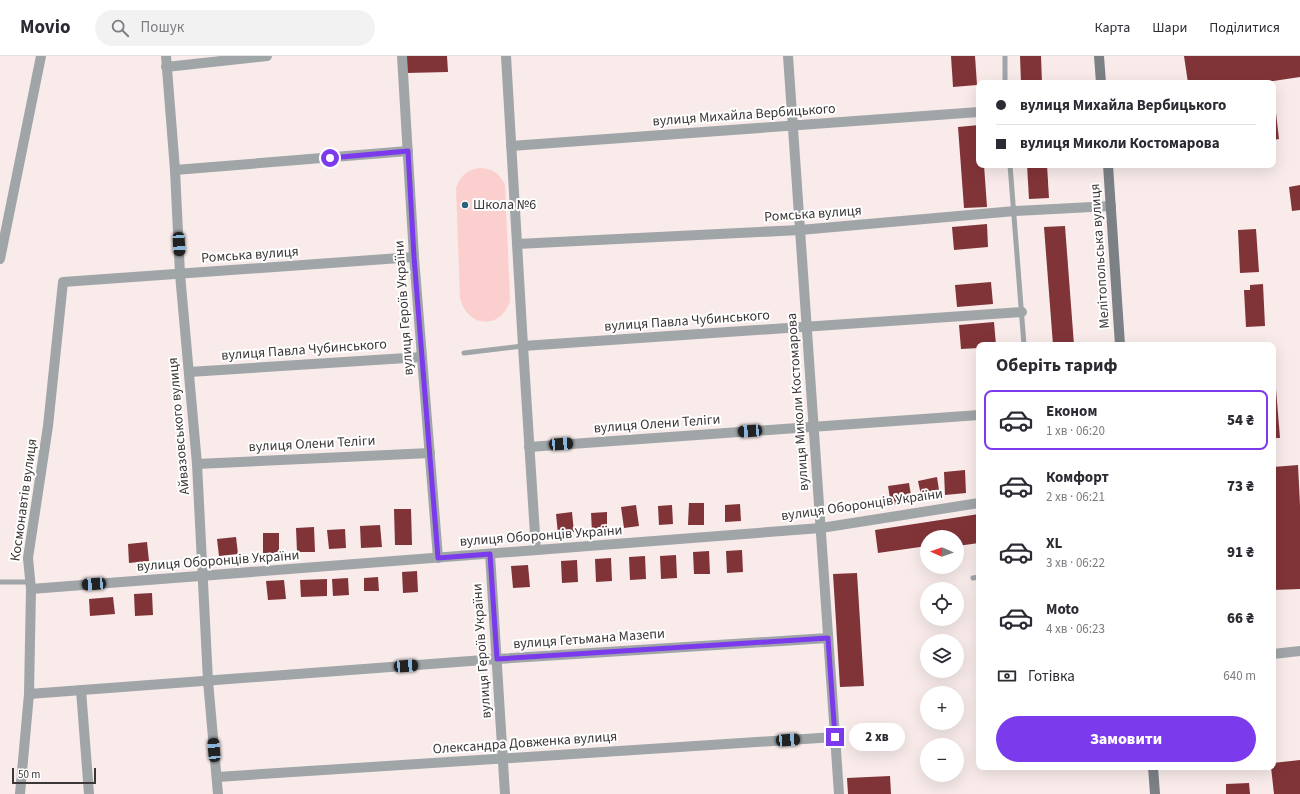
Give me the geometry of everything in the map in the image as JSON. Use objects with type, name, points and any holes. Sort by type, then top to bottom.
[{"type":"main road","points":[[1099,56],[1101,80]]},
{"type":"main road","name":"Мелітопольська вулиця","points":[[1108,168],[1120,342]]},
{"type":"main road","points":[[1153,770],[1155,794]]},
{"type":"street","points":[[0,259],[41,56]]},
{"type":"street","name":"Айвазовського вулиця","points":[[166,56],[175,170],[180,274],[196,464],[208,681],[218,794]]},
{"type":"street","points":[[166,67],[267,56]]},
{"type":"street","name":"вулиця Героїв України","points":[[402,56],[414,257],[438,558]]},
{"type":"street","points":[[506,56],[522,346],[536,550]]},
{"type":"street","name":"вулиця Миколи Костомарова","points":[[788,56],[839,794]]},
{"type":"street","name":"вулиця Михайла Вербицького","points":[[511,146],[976,112]]},
{"type":"street","points":[[175,170],[408,151]]},
{"type":"street","name":"Ромська вулиця","points":[[517,244],[800,230],[1015,211],[1111,206]]},
{"type":"street","name":"Ромська вулиця","points":[[63,282],[414,257]]},
{"type":"street","name":"Космонавтів вулиця","points":[[20,794],[29,694],[31,585],[28,558],[48,426],[63,282]]},
{"type":"street","name":"вулиця Павла Чубинського","points":[[522,346],[1022,312]]},
{"type":"street","name":"вулиця Павла Чубинського","points":[[189,372],[422,357]]},
{"type":"street","name":"вулиця Олени Теліги","points":[[530,447],[976,415]]},
{"type":"street","name":"вулиця Олени Теліги","points":[[196,464],[430,453]]},
{"type":"street","name":"вулиця Оборонців України","points":[[31,585],[203,576],[821,528],[976,503]]},
{"type":"street","name":"вулиця Героїв України","points":[[490,554],[505,794]]},
{"type":"street","name":"вулиця Гетьмана Мазепи","points":[[29,694],[497,659],[828,638]]},
{"type":"street","points":[[1276,654],[1300,651]]},
{"type":"street","points":[[81,690],[89,794]]},
{"type":"street","name":"Олександра Довженка вулиця","points":[[217,777],[835,737]]},
{"type":"lane","points":[[1005,56],[1005,80]]},
{"type":"lane","points":[[1010,168],[1015,211],[1024,342]]},
{"type":"lane","points":[[464,353],[522,346]]},
{"type":"lane","points":[[0,582],[31,585]]},
{"type":"shaded area","points":[[479,168],[488,169],[495,172],[505,185],[510,301],[506,310],[499,317],[492,321],[484,322],[477,320],[470,315],[464,308],[460,298],[456,188],[464,174]]},
{"type":"building","points":[[405,56],[447,56],[448,72],[406,73]]},
{"type":"building","points":[[951,56],[975,56],[976,85],[953,87]]},
{"type":"building","points":[[1020,56],[1041,56],[1042,80],[1021,80]]},
{"type":"building","points":[[1184,56],[1300,56],[1300,77],[1276,81],[1188,80]]},
{"type":"building","points":[[1276,113],[1279,139],[1276,140]]},
{"type":"building","points":[[976,125],[976,168],[984,168],[987,207],[964,208],[958,127]]},
{"type":"building","points":[[1027,168],[1047,168],[1049,198],[1029,199]]},
{"type":"building","points":[[1300,185],[1300,210],[1292,211],[1289,187]]},
{"type":"building","points":[[987,224],[988,247],[954,250],[952,227]]},
{"type":"building","points":[[1065,226],[1074,342],[1053,342],[1044,227]]},
{"type":"building","points":[[1256,229],[1259,272],[1240,273],[1238,230]]},
{"type":"building","points":[[991,282],[993,304],[957,307],[955,285]]},
{"type":"building","points":[[1263,284],[1265,326],[1246,327],[1244,290],[1250,290],[1250,285]]},
{"type":"building","points":[[994,322],[996,342],[976,342],[976,348],[961,349],[959,325]]},
{"type":"building","points":[[1276,389],[1280,438],[1276,438]]},
{"type":"building","points":[[1298,465],[1300,505],[1300,589],[1276,590],[1276,467]]},
{"type":"building","points":[[965,470],[966,493],[945,495],[944,472]]},
{"type":"building","points":[[937,477],[940,497],[922,500],[918,481]]},
{"type":"building","points":[[909,483],[912,502],[891,505],[888,486]]},
{"type":"building","points":[[689,503],[704,503],[704,525],[688,525]]},
{"type":"building","points":[[740,504],[741,521],[725,522],[725,505]]},
{"type":"building","points":[[636,505],[639,526],[624,528],[621,507]]},
{"type":"building","points":[[672,505],[673,524],[659,525],[658,506]]},
{"type":"building","points":[[394,509],[411,509],[412,545],[395,545]]},
{"type":"building","points":[[572,512],[574,532],[558,534],[556,514]]},
{"type":"building","points":[[607,512],[607,531],[592,532],[591,513]]},
{"type":"building","points":[[976,514],[976,543],[964,545],[964,530],[920,530],[920,547],[878,553],[875,530]]},
{"type":"building","points":[[380,525],[382,547],[361,548],[360,526]]},
{"type":"building","points":[[314,527],[315,552],[297,552],[296,528]]},
{"type":"building","points":[[345,529],[346,548],[329,549],[327,530]]},
{"type":"building","points":[[263,533],[279,533],[279,553],[263,553]]},
{"type":"building","points":[[236,537],[238,554],[219,556],[217,539]]},
{"type":"building","points":[[147,542],[149,561],[129,563],[128,544]]},
{"type":"building","points":[[742,550],[743,572],[727,573],[726,551]]},
{"type":"building","points":[[709,551],[710,574],[694,574],[693,552]]},
{"type":"building","points":[[676,555],[677,578],[661,579],[660,556]]},
{"type":"building","points":[[645,556],[646,579],[630,580],[629,557]]},
{"type":"building","points":[[611,558],[612,581],[596,582],[595,559]]},
{"type":"building","points":[[577,560],[578,582],[562,583],[561,561]]},
{"type":"building","points":[[528,565],[530,587],[513,588],[511,566]]},
{"type":"building","points":[[417,571],[418,592],[403,593],[402,572]]},
{"type":"building","points":[[857,573],[864,686],[840,687],[833,574]]},
{"type":"building","points":[[378,577],[379,591],[364,591],[364,578]]},
{"type":"building","points":[[348,578],[349,595],[333,596],[332,579]]},
{"type":"building","points":[[327,579],[327,596],[301,597],[300,580]]},
{"type":"building","points":[[284,580],[286,599],[268,600],[266,581]]},
{"type":"building","points":[[152,593],[153,615],[135,616],[134,594]]},
{"type":"building","points":[[113,597],[115,614],[90,616],[89,599]]},
{"type":"building","points":[[1300,760],[1300,794],[1274,794],[1271,770],[1276,770],[1276,763]]},
{"type":"building","points":[[890,776],[891,794],[848,794],[847,778]]},
{"type":"building","points":[[1249,783],[1250,794],[1226,794],[1226,784]]},
{"type":"place","name":"Школа №6","points":[[465,205]]},
{"type":"route","points":[[330,158],[408,151],[414,257],[438,558],[490,554],[497,659],[828,638],[835,737]]}]
